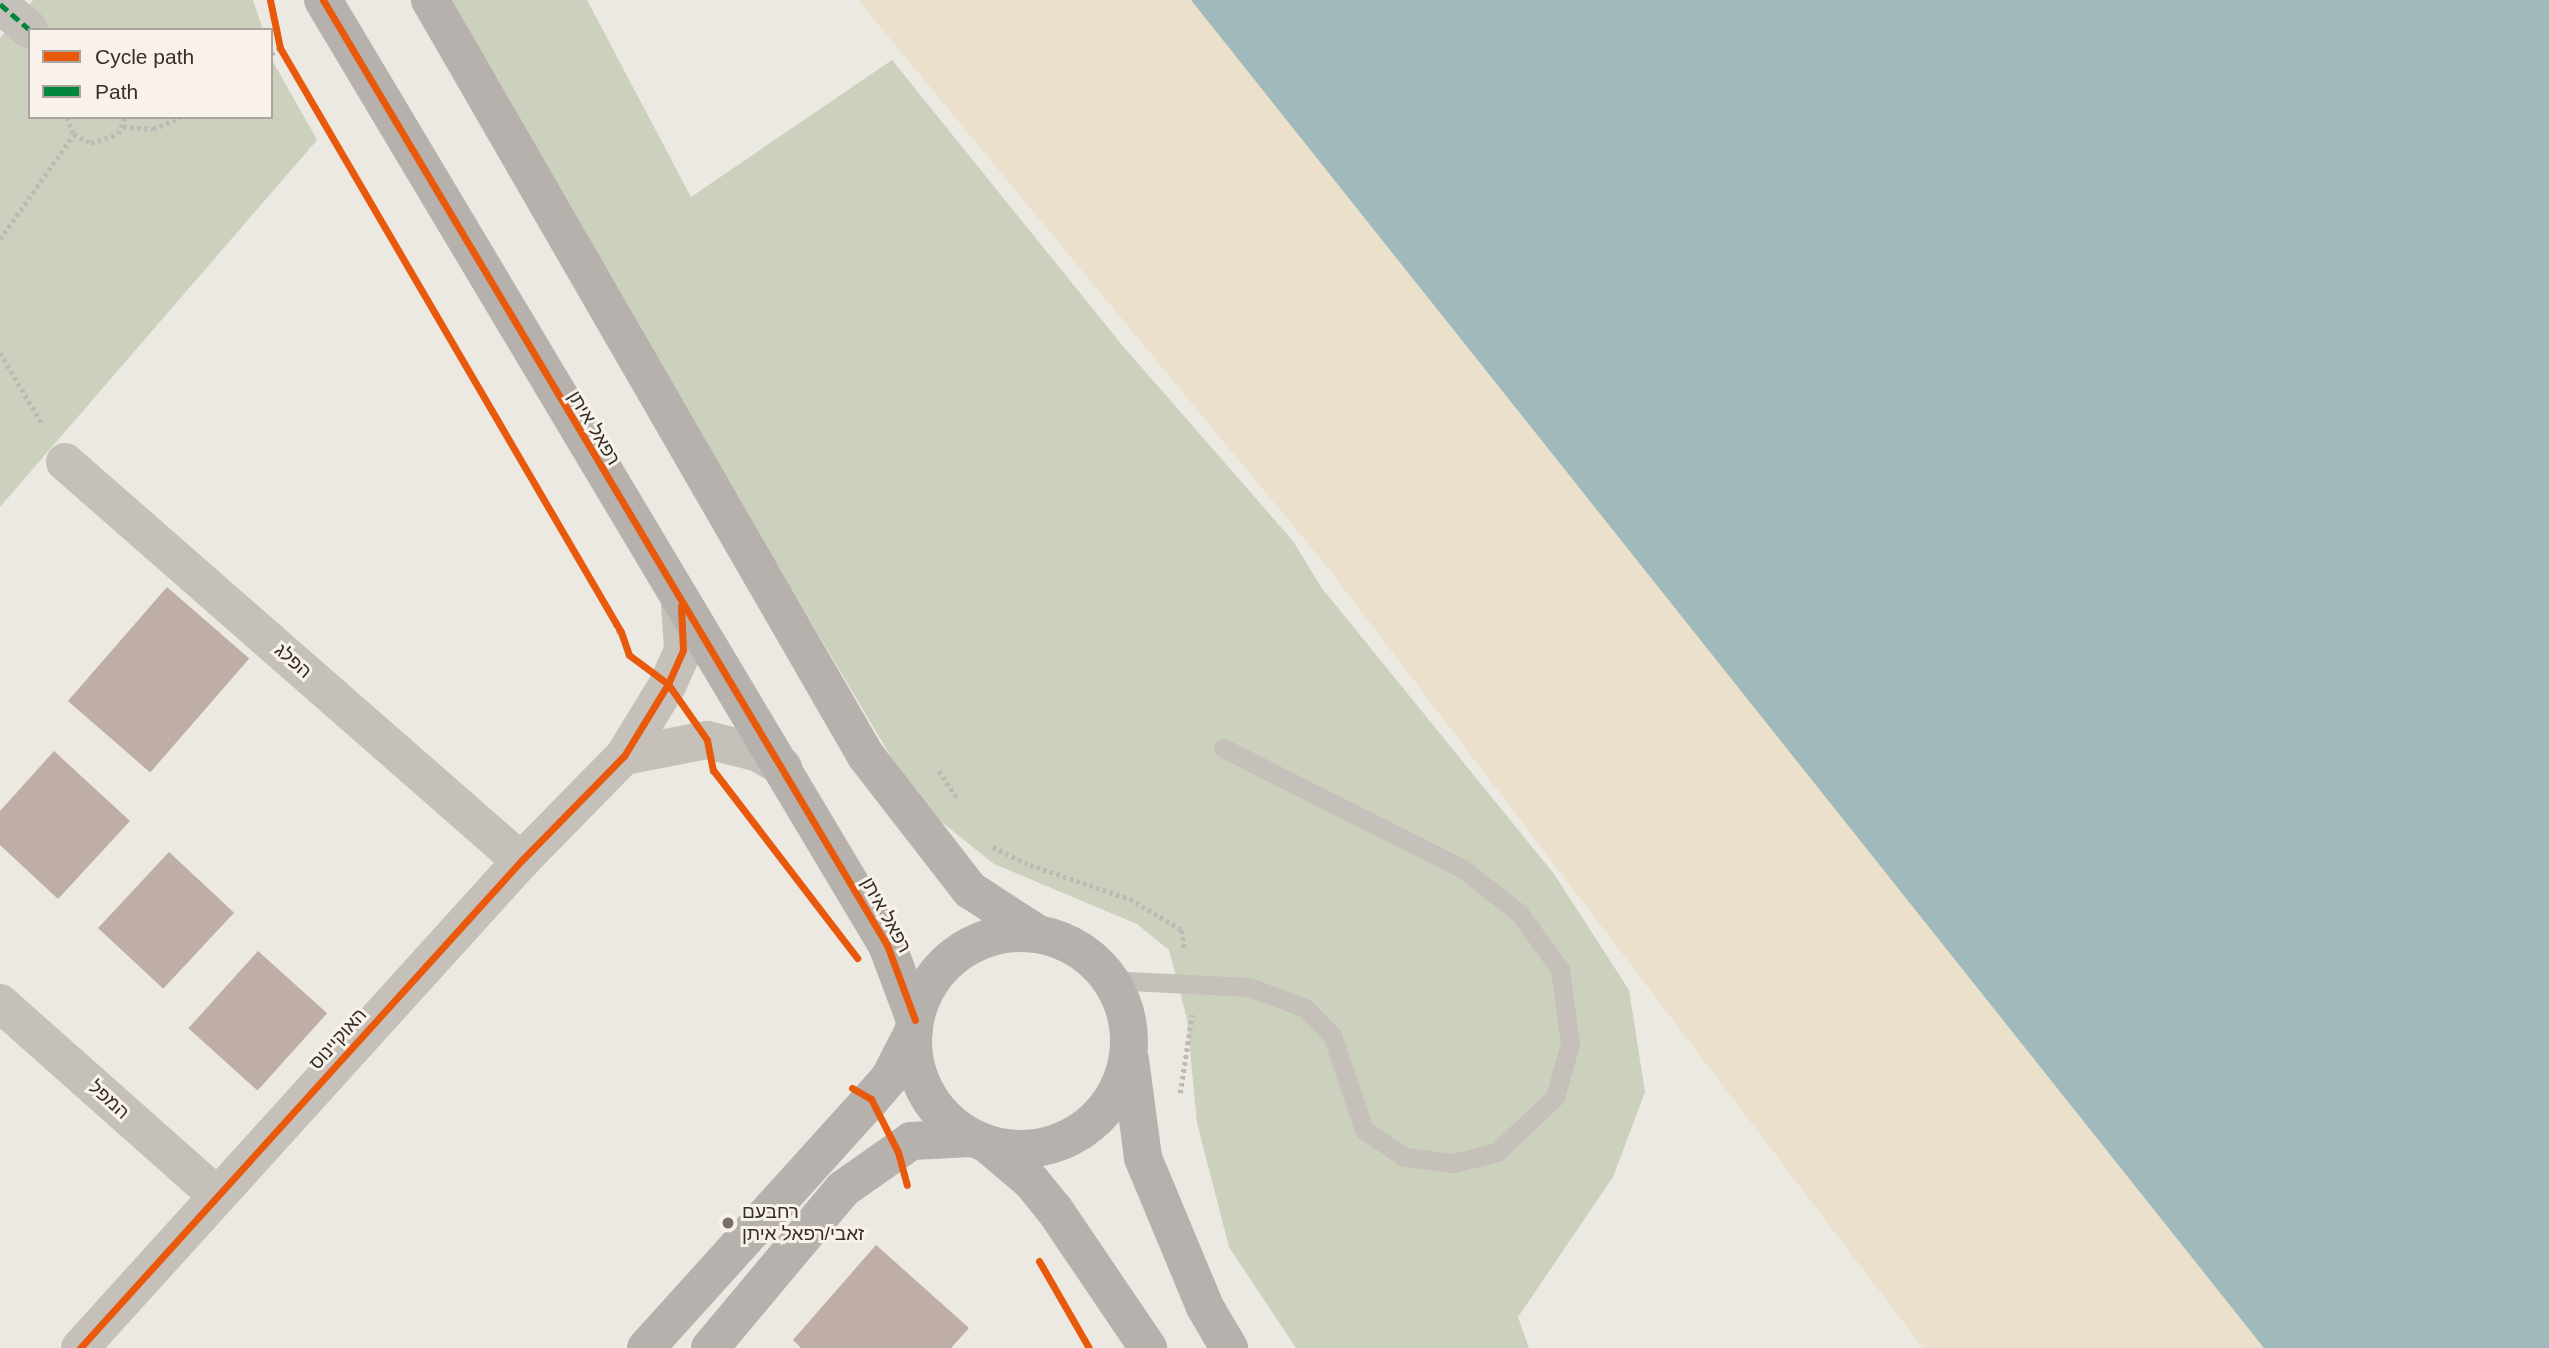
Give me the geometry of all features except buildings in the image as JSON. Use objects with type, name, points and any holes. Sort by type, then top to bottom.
[{"type":"street","name":"רפאל איתן","points":[[323,0],[680,603],[783,767],[887,945],[915,1025]]},
{"type":"street","points":[[430,0],[866,756],[970,890],[1038,934],[1078,949],[1109,980],[1122,1005],[1143,1158],[1205,1307],[1229,1348]]},
{"type":"street","points":[[0,4],[28,28]]},
{"type":"street","name":"הפלג","points":[[65,462],[522,861]]},
{"type":"street","name":"האוקיינוס","points":[[80,1348],[522,861],[624,756],[668,684],[683,650],[680,603]]},
{"type":"street","points":[[624,756],[707,740],[756,752],[783,767]]},
{"type":"street","points":[[646,1348],[890,1077],[915,1025],[926,989],[958,954],[990,937],[1038,934]]},
{"type":"street","name":"המפל","points":[[0,1003],[217,1196]]},
{"type":"street","points":[[915,1025],[914,1056],[927,1094],[951,1124],[980,1141],[1039,1190],[1090,1256],[1148,1348]]},
{"type":"street","points":[[710,1348],[843,1189],[911,1141],[980,1141],[1008,1148],[1046,1146],[1063,1141],[1093,1121],[1119,1084],[1127,1034]]},
{"type":"lane","points":[[1109,980],[1249,987],[1305,1007],[1332,1035],[1364,1130],[1405,1157],[1454,1163],[1497,1152],[1555,1097],[1570,1044],[1560,969],[1519,913],[1463,869],[1223,748]]},
{"type":"path","points":[[273,53],[280,48]]},
{"type":"path","points":[[68,119],[74,134],[101,143],[123,127],[153,129],[176,119]]},
{"type":"path","points":[[123,127],[125,119]]},
{"type":"path","points":[[0,239],[74,134]]},
{"type":"path","points":[[0,354],[65,462]]},
{"type":"green space","points":[[33,0],[253,0],[262,28],[28,28],[28,119],[273,119],[273,62],[317,140],[0,507],[0,38]]},
{"type":"green space","points":[[442,0],[587,0],[691,197],[892,60],[1122,345],[1293,541],[1321,587],[1554,874],[1629,990],[1645,1092],[1613,1177],[1518,1317],[1529,1348],[1296,1348],[1229,1247],[1197,1123],[1187,1019],[1169,950],[1137,924],[994,864],[919,804]]},
{"type":"sand","points":[[858,0],[1243,0],[2324,1348],[1923,1348],[1329,569]]},
{"type":"water","points":[[1191,0],[2549,0],[2549,1348],[2264,1348]]},
{"type":"marked path","points":[[0,4],[28,28]]},
{"type":"cycle path","points":[[270,0],[280,48],[621,632],[629,655],[668,684],[707,740],[713,770],[857,958]]},
{"type":"cycle path","points":[[323,0],[887,945],[915,1020]]},
{"type":"cycle path","points":[[80,1348],[521,861],[624,756],[668,684],[683,650],[681,606]]},
{"type":"cycle path","points":[[852,1088],[871,1099],[898,1152],[907,1185]]},
{"type":"cycle path","points":[[1039,1261],[1089,1348]]},
{"type":"place","name":"רחבעם זאבי/רפאל איתן","points":[[728,1223]]}]
